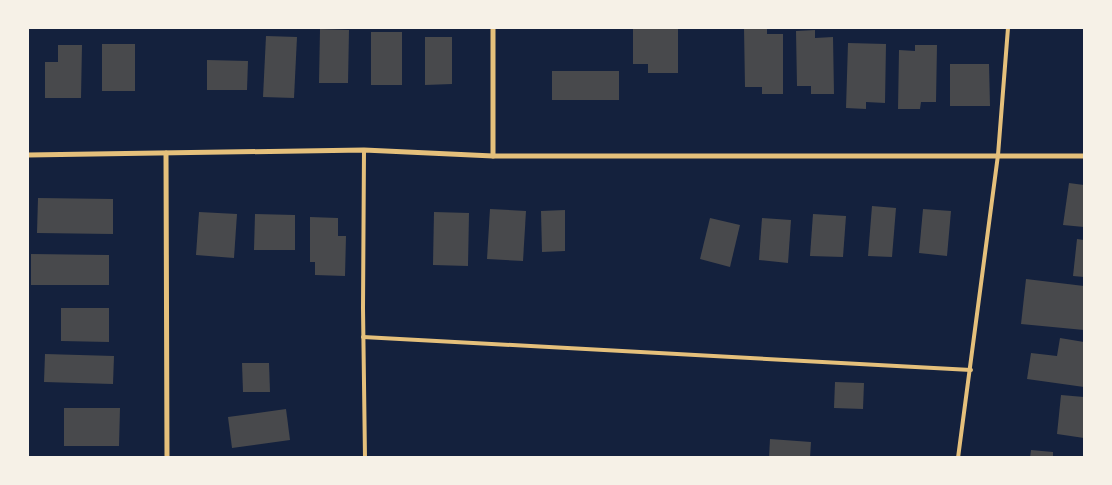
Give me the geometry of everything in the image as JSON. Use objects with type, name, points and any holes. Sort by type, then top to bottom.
[{"type":"street","points":[[493,28],[493,156]]},
{"type":"street","points":[[28,155],[364,150],[493,156],[1084,156]]},
{"type":"street","points":[[166,154],[166,458]]},
{"type":"lane","points":[[958,458],[998,155],[1008,28]]},
{"type":"lane","points":[[364,150],[363,337],[365,458]]},
{"type":"lane","points":[[363,337],[971,370]]},
{"type":"building","points":[[633,28],[678,28],[678,73],[648,73],[648,64],[633,64]]},
{"type":"building","points":[[744,28],[767,28],[767,34],[783,34],[783,94],[762,94],[762,87],[745,87]]},
{"type":"building","points":[[320,29],[349,30],[348,83],[319,83]]},
{"type":"building","points":[[815,30],[815,38],[833,37],[834,94],[811,94],[811,86],[797,86],[796,31]]},
{"type":"building","points":[[371,32],[402,32],[402,85],[371,85]]},
{"type":"building","points":[[266,36],[297,37],[294,98],[263,97]]},
{"type":"building","points":[[425,37],[452,37],[452,84],[425,85]]},
{"type":"building","points":[[848,43],[886,44],[885,103],[866,102],[866,109],[846,108]]},
{"type":"building","points":[[102,44],[135,44],[135,91],[102,91]]},
{"type":"building","points":[[58,45],[82,45],[81,98],[45,98],[45,62],[58,62]]},
{"type":"building","points":[[915,45],[937,45],[936,102],[921,102],[920,109],[898,109],[899,50],[915,51]]},
{"type":"building","points":[[207,60],[248,61],[247,90],[207,90]]},
{"type":"building","points":[[950,64],[989,64],[990,106],[950,106]]},
{"type":"building","points":[[552,71],[619,71],[619,100],[552,100]]},
{"type":"building","points":[[1069,183],[1084,185],[1084,227],[1063,225]]},
{"type":"building","points":[[38,198],[113,199],[113,234],[37,233]]},
{"type":"building","points":[[872,206],[896,208],[892,257],[868,256]]},
{"type":"building","points":[[490,209],[526,211],[523,261],[487,259]]},
{"type":"building","points":[[923,209],[951,211],[947,256],[919,253]]},
{"type":"building","points":[[565,210],[565,251],[542,252],[541,211]]},
{"type":"building","points":[[199,212],[237,214],[234,258],[196,255]]},
{"type":"building","points":[[434,212],[469,213],[468,266],[433,265]]},
{"type":"building","points":[[255,214],[295,215],[295,250],[254,250]]},
{"type":"building","points":[[813,214],[846,216],[843,257],[810,256]]},
{"type":"building","points":[[310,217],[338,218],[338,236],[346,236],[345,276],[315,275],[315,262],[310,262]]},
{"type":"building","points":[[710,218],[740,225],[730,267],[700,259]]},
{"type":"building","points":[[762,218],[791,220],[788,263],[759,260]]},
{"type":"building","points":[[1077,239],[1084,240],[1084,277],[1073,276]]},
{"type":"building","points":[[31,254],[109,255],[109,285],[31,285]]},
{"type":"building","points":[[1026,279],[1084,286],[1084,330],[1021,324]]},
{"type":"building","points":[[61,308],[109,308],[109,342],[61,341]]},
{"type":"building","points":[[1060,338],[1084,342],[1084,387],[1027,379],[1031,353],[1057,356]]},
{"type":"building","points":[[45,354],[114,356],[113,384],[44,382]]},
{"type":"building","points":[[242,363],[269,363],[270,392],[243,392]]},
{"type":"building","points":[[835,382],[864,383],[863,409],[834,408]]},
{"type":"building","points":[[1061,395],[1084,397],[1084,438],[1057,434]]},
{"type":"building","points":[[64,408],[120,408],[119,446],[64,446]]},
{"type":"building","points":[[286,409],[290,440],[232,448],[228,417]]},
{"type":"building","points":[[770,439],[811,442],[810,458],[769,458]]},
{"type":"building","points":[[1031,450],[1053,452],[1053,458],[1030,458]]}]
